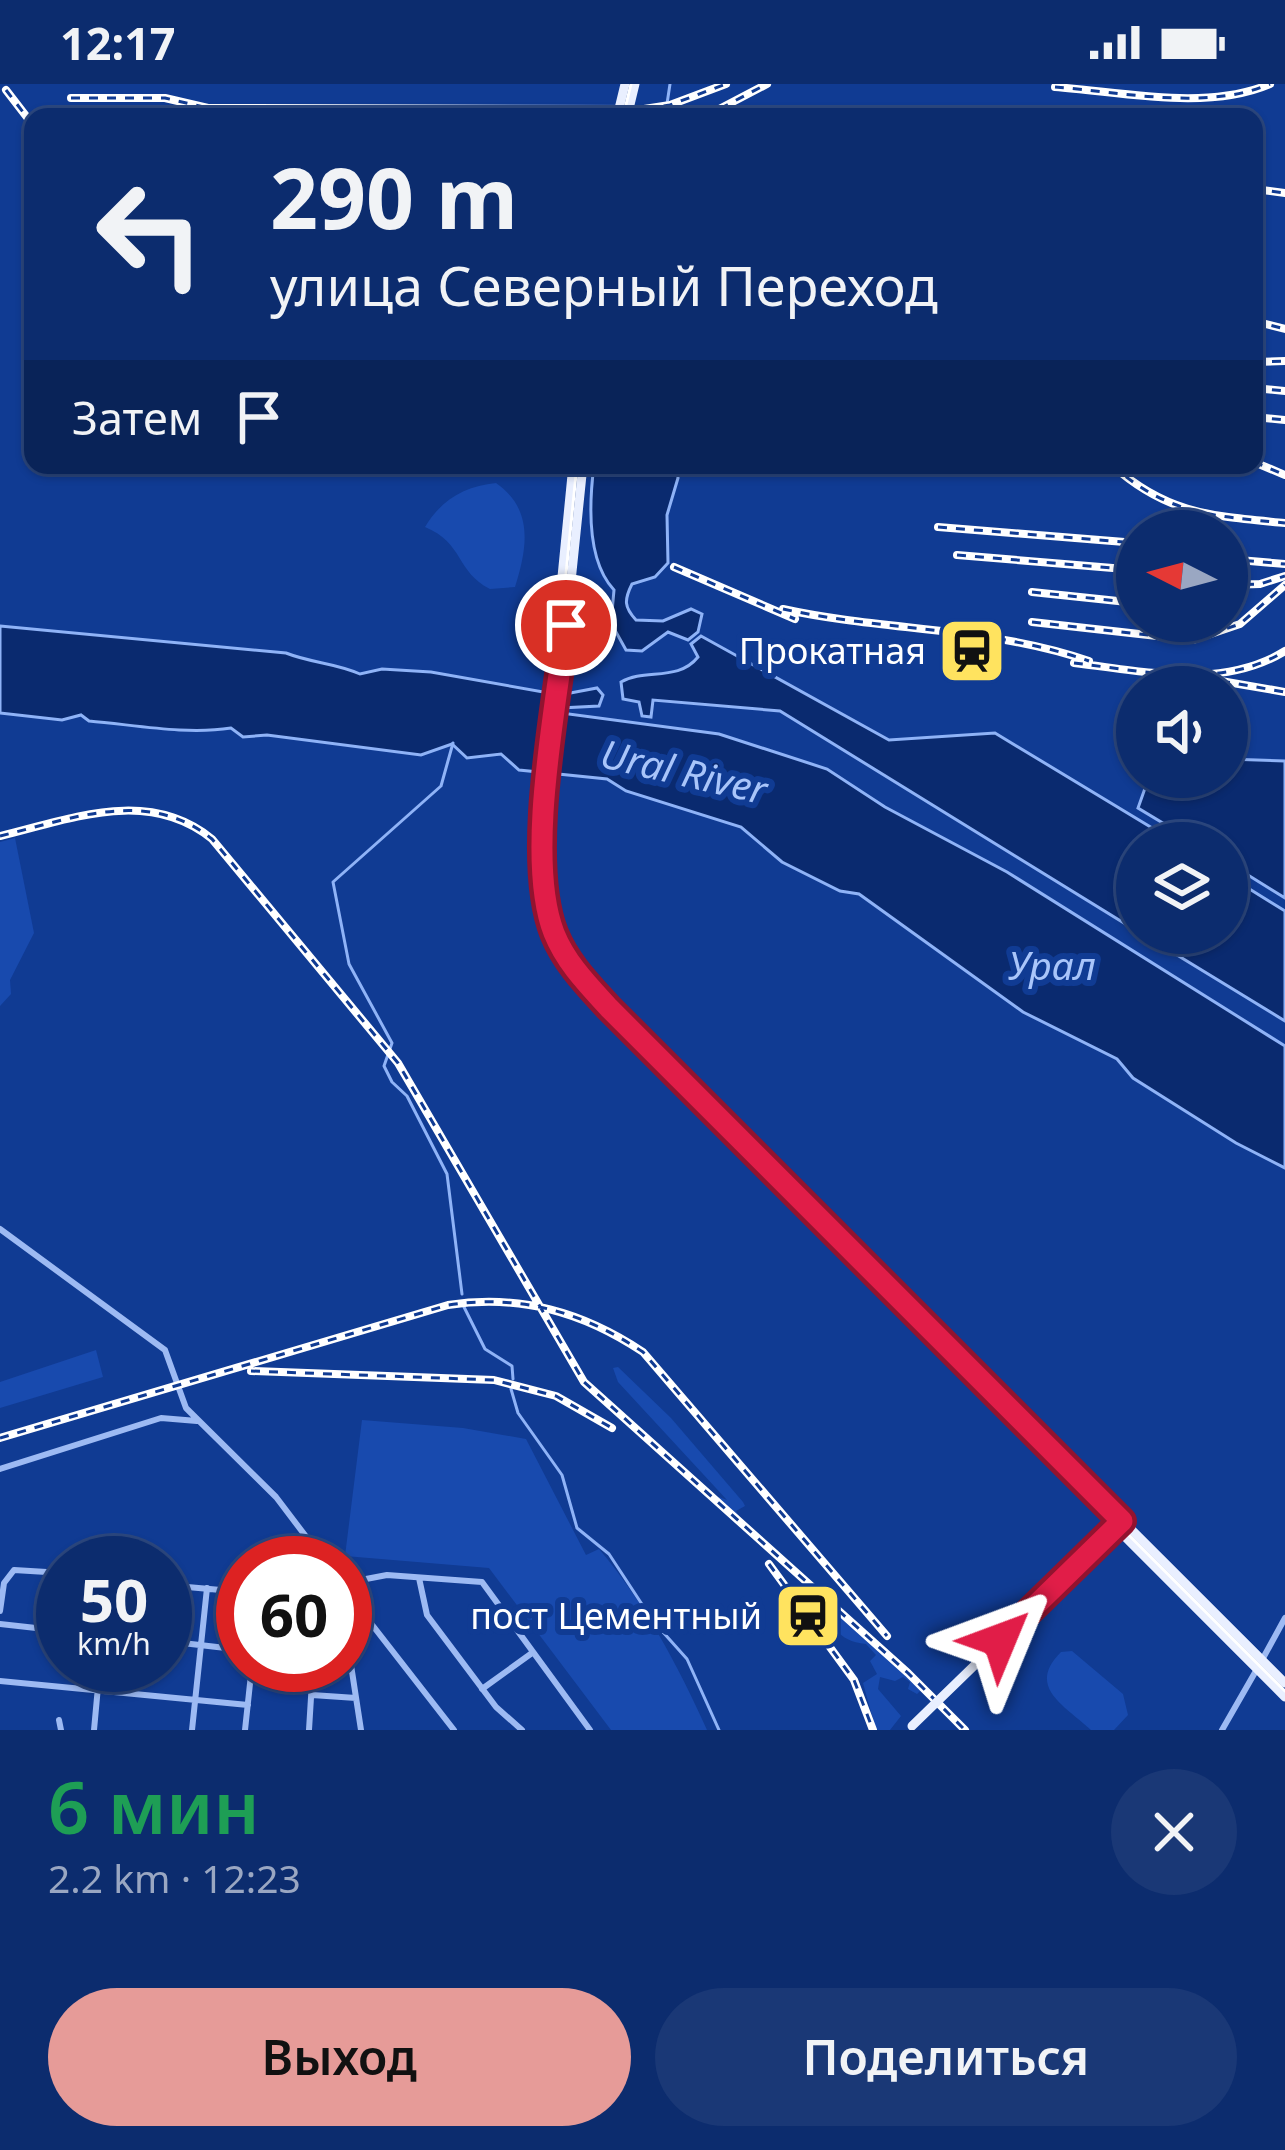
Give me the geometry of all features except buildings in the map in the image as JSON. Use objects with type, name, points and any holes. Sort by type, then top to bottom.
[{"type":"main road","points":[[562,621],[572,474]]},
{"type":"main road","points":[[582,474],[562,621],[536,894],[543,927],[571,978],[1259,1664],[1285,1696]]},
{"type":"main road","points":[[911,1728],[1119,1524]]},
{"type":"main road","points":[[1259,1664],[1285,1683]]},
{"type":"street","points":[[0,1229],[165,1350],[186,1408],[276,1497],[306,1536]]},
{"type":"street","points":[[0,1469],[161,1418],[200,1422]]},
{"type":"street","points":[[0,1611],[9,1573],[36,1571]]},
{"type":"street","points":[[372,1579],[387,1574],[482,1582],[588,1729]]},
{"type":"street","points":[[419,1578],[427,1615],[482,1689],[522,1730]]},
{"type":"street","points":[[192,1587],[216,1589]]},
{"type":"street","points":[[192,1730],[206,1588]]},
{"type":"street","points":[[1222,1730],[1285,1618]]},
{"type":"street","points":[[372,1622],[454,1730]]},
{"type":"street","points":[[0,1624],[36,1627]]},
{"type":"street","points":[[192,1644],[216,1647]]},
{"type":"street","points":[[482,1689],[532,1653]]},
{"type":"street","points":[[0,1682],[36,1685]]},
{"type":"street","points":[[94,1730],[98,1692]]},
{"type":"street","points":[[109,1692],[248,1705]]},
{"type":"street","points":[[245,1730],[249,1692]]},
{"type":"street","points":[[309,1730],[312,1692]]},
{"type":"street","points":[[356,1692],[362,1730]]},
{"type":"street","points":[[312,1695],[357,1698]]},
{"type":"street","points":[[59,1720],[61,1730]]},
{"type":"shaded area","points":[[496,483],[516,504],[524,543],[515,587],[490,589],[471,574],[447,541],[425,527],[455,496]]},
{"type":"shaded area","points":[[15,838],[34,933],[10,980],[11,994],[0,1006],[0,842]]},
{"type":"shaded area","points":[[96,1350],[103,1377],[0,1408],[0,1382]]},
{"type":"shaded area","points":[[618,1367],[671,1418],[743,1502],[745,1506],[736,1511],[740,1518],[716,1501],[719,1497],[727,1500],[618,1382],[613,1368]]},
{"type":"shaded area","points":[[362,1420],[463,1428],[526,1439],[586,1555],[599,1549],[631,1590],[707,1730],[611,1730],[489,1568],[372,1558],[372,1536],[348,1536]]},
{"type":"shaded area","points":[[821,1598],[922,1689],[917,1694],[908,1689],[910,1682],[903,1677],[895,1681],[880,1677],[878,1689],[901,1716],[890,1730],[876,1730],[863,1683],[877,1674],[870,1661],[876,1655],[866,1644],[836,1630],[818,1604]]},
{"type":"shaded area","points":[[1072,1651],[1123,1694],[1128,1715],[1114,1730],[1091,1730],[1053,1695],[1047,1675],[1051,1664],[1061,1652]]},
{"type":"water","points":[[593,474],[678,474],[667,515],[668,563],[655,577],[632,584],[626,603],[636,620],[663,621],[691,609],[702,614],[698,632],[688,640],[668,632],[642,651],[626,650],[611,623],[614,590],[594,548]]},
{"type":"water","name":"Урал","points":[[0,626],[286,653],[360,674],[382,669],[431,672],[560,695],[597,688],[603,695],[599,706],[561,708],[561,713],[719,734],[827,769],[1116,940],[1116,954],[1138,954],[1285,1046],[1285,1168],[1133,1078],[1117,1059],[1023,1012],[859,894],[840,891],[782,862],[741,827],[626,791],[607,779],[519,770],[501,754],[467,758],[452,744],[421,755],[267,735],[243,737],[231,728],[179,730],[89,721],[81,715],[62,720],[0,713]]},
{"type":"water","points":[[701,636],[889,740],[995,733],[1142,822],[1116,822],[1116,918],[780,711],[653,700],[651,717],[642,716],[639,702],[623,699],[621,682],[690,665],[698,657],[691,644]]},
{"type":"water","points":[[1248,760],[1285,761],[1285,898],[1248,875],[1248,822],[1161,822],[1138,808],[1142,798],[1248,798]]},
{"type":"water","points":[[1248,888],[1285,911],[1285,1021],[1175,954],[1248,954]]},
{"type":"waterway","points":[[666,108],[670,84]]},
{"type":"waterway","points":[[453,743],[441,786],[333,882],[349,964],[392,1043],[384,1066],[407,1096],[447,1174],[462,1294]]},
{"type":"waterway","points":[[464,1307],[485,1349],[512,1366],[513,1379]]},
{"type":"waterway","points":[[511,1389],[518,1413],[562,1475],[577,1528],[609,1554],[653,1621],[687,1659],[719,1730]]},
{"type":"tram line","points":[[625,108],[631,84]]},
{"type":"tram line","points":[[576,474],[537,861],[543,907],[557,946],[610,1017],[1285,1691]]},
{"type":"railway","points":[[650,108],[726,84]]},
{"type":"railway","points":[[721,108],[767,84]]},
{"type":"railway","points":[[1055,87],[1192,98],[1219,97],[1270,84]]},
{"type":"railway","points":[[6,90],[24,113]]},
{"type":"railway","points":[[71,98],[165,98],[208,108]]},
{"type":"railway","points":[[1263,190],[1285,193]]},
{"type":"railway","points":[[1263,323],[1285,329]]},
{"type":"railway","points":[[1263,362],[1285,361]]},
{"type":"railway","points":[[1263,389],[1285,391]]},
{"type":"railway","points":[[1263,418],[1285,420]]},
{"type":"railway","points":[[1263,466],[1285,475]]},
{"type":"railway","points":[[1123,474],[1153,494],[1193,510],[1285,523]]},
{"type":"railway","points":[[938,527],[1116,541]]},
{"type":"railway","points":[[957,555],[1116,568]]},
{"type":"railway","points":[[1248,561],[1285,564]]},
{"type":"railway","points":[[674,567],[795,619]]},
{"type":"railway","points":[[1248,584],[1285,576]]},
{"type":"railway","points":[[1032,622],[1193,640],[1240,624],[1285,585]]},
{"type":"railway","points":[[1032,592],[1116,601]]},
{"type":"railway","points":[[783,609],[976,635],[1089,661]]},
{"type":"railway","points":[[1074,663],[1209,674],[1261,663],[1285,651]]},
{"type":"railway","points":[[1248,686],[1285,692]]},
{"type":"railway","points":[[0,836],[81,816],[136,811],[187,823],[212,839],[398,1063],[584,1382],[908,1673],[965,1730]]},
{"type":"railway","points":[[0,1438],[448,1305],[500,1302],[550,1309],[597,1326],[643,1352],[887,1636]]},
{"type":"railway","points":[[251,1371],[494,1380],[556,1396],[612,1428]]},
{"type":"railway","points":[[769,1564],[854,1680],[873,1730]]},
{"type":"place","name":"Прокатная","points":[[972,651]]},
{"type":"place","name":"пост Цементный","points":[[808,1616]]},
{"type":"route","points":[[566,625],[542,863],[545,902],[568,960],[609,1008],[1122,1521],[1000,1640]]},
{"type":"water label","name":"Ural River","points":[[684,772]]}]
